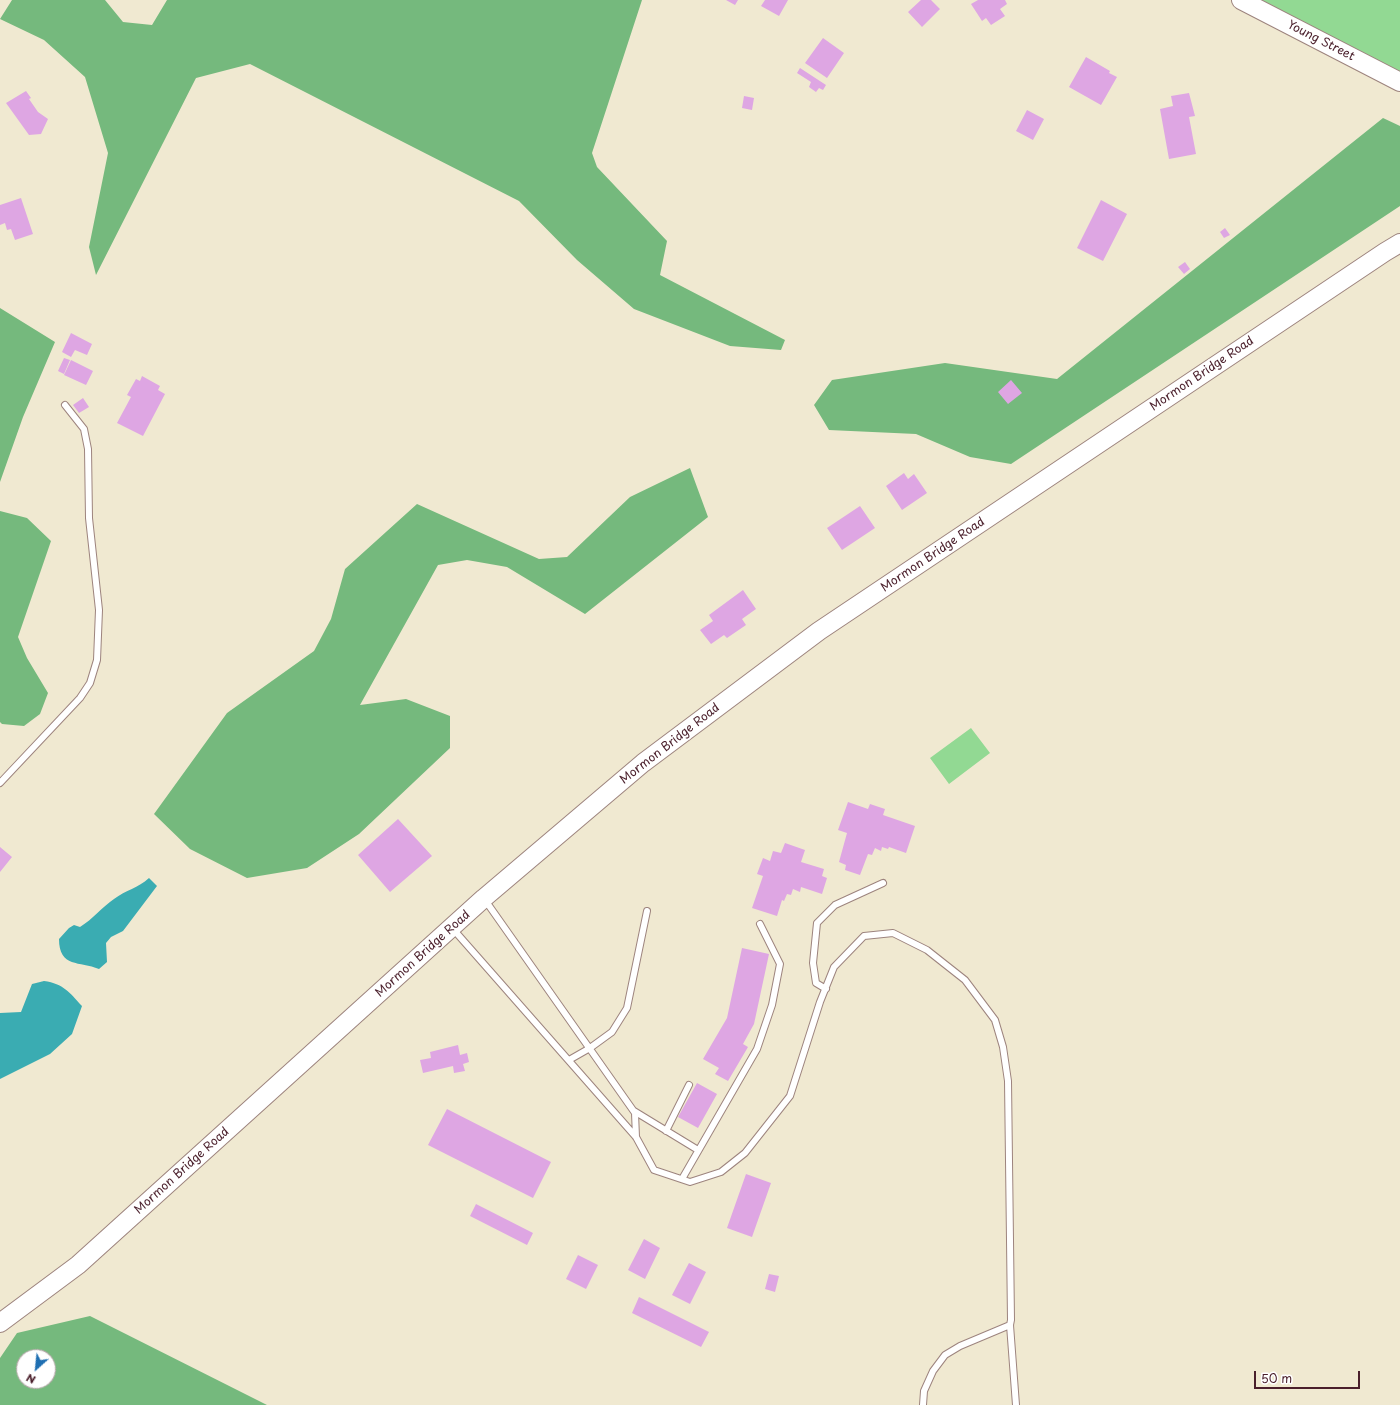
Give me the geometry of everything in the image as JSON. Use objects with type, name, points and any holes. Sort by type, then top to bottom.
[{"type":"main road","name":"Young Street","points":[[1241,0],[1400,82]]},
{"type":"main road","name":"Mormon Bridge Road","points":[[0,1323],[78,1265],[484,898],[643,763],[819,631],[1372,260],[1400,244]]},
{"type":"lane","points":[[0,783],[80,698],[90,683],[96,660],[99,610],[88,518],[88,449],[84,429],[65,405]]},
{"type":"lane","points":[[826,989],[816,983],[812,963],[817,923],[835,905],[884,883]]},
{"type":"lane","points":[[484,898],[634,1111],[698,1150]]},
{"type":"lane","points":[[569,1060],[590,1048],[612,1032],[627,1008],[647,911]]},
{"type":"lane","points":[[682,1180],[757,1049],[772,1005],[780,964],[760,924]]},
{"type":"lane","points":[[452,928],[636,1137],[654,1170],[690,1182],[721,1172],[745,1153],[790,1096],[834,967],[864,936],[893,933],[927,950],[965,980],[994,1020],[1003,1047],[1008,1081],[1010,1325],[1016,1405]]},
{"type":"lane","points":[[666,1131],[689,1085]]},
{"type":"lane","points":[[634,1111],[636,1137]]},
{"type":"lane","points":[[923,1405],[924,1391],[933,1371],[945,1355],[960,1346],[1010,1325]]},
{"type":"green space","points":[[12,0],[105,0],[123,22],[152,25],[167,0],[642,0],[592,153],[597,167],[667,241],[660,275],[785,340],[781,350],[730,346],[634,309],[577,260],[519,201],[250,64],[196,78],[96,275],[89,247],[108,153],[85,77],[44,40],[0,19]]},
{"type":"green space","points":[[1255,0],[1400,0],[1400,75]]},
{"type":"green space","points":[[1383,118],[1400,126],[1400,206],[1011,464],[970,457],[916,434],[829,430],[814,405],[832,380],[945,363],[1057,379]]},
{"type":"green space","points":[[0,308],[55,342],[23,417],[0,482]]},
{"type":"green space","points":[[690,468],[708,517],[585,614],[507,567],[467,560],[438,565],[360,705],[406,699],[450,716],[450,748],[359,834],[307,868],[247,878],[190,849],[154,814],[227,713],[314,651],[331,619],[345,569],[417,504],[539,559],[567,557],[630,497]]},
{"type":"green space","points":[[0,511],[27,518],[51,541],[18,637],[27,658],[48,693],[40,714],[24,726],[2,724],[0,722]]},
{"type":"green space","points":[[971,728],[990,753],[949,784],[930,758]]},
{"type":"green space","points":[[90,1316],[267,1405],[0,1405],[0,1358],[17,1333]]},
{"type":"water","points":[[149,878],[157,886],[123,931],[111,937],[106,943],[107,962],[99,969],[72,962],[63,955],[60,948],[59,939],[69,928],[74,925],[80,927],[114,899]]},
{"type":"water","points":[[44,981],[57,984],[66,989],[82,1006],[72,1034],[50,1054],[0,1079],[0,1013],[21,1012],[32,984]]},
{"type":"building","points":[[726,0],[738,0],[735,5]]},
{"type":"building","points":[[765,0],[788,0],[779,16],[761,6]]},
{"type":"building","points":[[921,0],[931,0],[940,9],[922,27],[908,12]]},
{"type":"building","points":[[978,0],[1005,0],[1007,4],[1000,9],[1005,16],[991,25],[986,18],[982,21],[971,4]]},
{"type":"building","points":[[823,38],[844,53],[827,78],[805,63]]},
{"type":"building","points":[[1086,57],[1110,71],[1109,73],[1117,77],[1101,105],[1069,87]]},
{"type":"building","points":[[800,68],[826,85],[823,90],[819,88],[816,92],[809,87],[811,82],[797,73]]},
{"type":"building","points":[[26,91],[31,98],[29,99],[38,112],[48,119],[41,134],[29,135],[6,103]]},
{"type":"building","points":[[1189,93],[1195,116],[1189,117],[1196,154],[1169,159],[1160,109],[1173,106],[1171,96]]},
{"type":"building","points":[[744,96],[754,98],[752,110],[742,108]]},
{"type":"building","points":[[1027,110],[1044,119],[1033,140],[1016,131]]},
{"type":"building","points":[[21,198],[33,234],[15,240],[11,229],[7,230],[5,223],[0,225],[0,205]]},
{"type":"building","points":[[1101,200],[1127,214],[1103,261],[1077,248]]},
{"type":"building","points":[[1225,228],[1230,235],[1224,238],[1220,232]]},
{"type":"building","points":[[1185,262],[1190,269],[1184,274],[1178,267]]},
{"type":"building","points":[[71,333],[92,344],[87,355],[75,350],[71,357],[62,352]]},
{"type":"building","points":[[64,358],[70,360],[64,374],[58,371]]},
{"type":"building","points":[[71,360],[93,371],[86,385],[64,375]]},
{"type":"building","points":[[142,376],[160,386],[158,390],[165,394],[143,436],[117,423],[131,397],[127,395],[136,379],[140,381]]},
{"type":"building","points":[[1011,380],[1022,393],[1008,404],[998,392]]},
{"type":"building","points":[[83,398],[89,407],[79,413],[73,405]]},
{"type":"building","points":[[904,473],[908,479],[914,474],[927,493],[902,510],[886,486]]},
{"type":"building","points":[[860,506],[875,528],[842,550],[827,528]]},
{"type":"building","points":[[743,590],[756,609],[742,619],[746,625],[727,638],[724,635],[711,644],[700,630],[713,621],[709,615]]},
{"type":"building","points":[[848,802],[868,809],[870,804],[885,809],[883,815],[915,826],[906,853],[889,847],[888,849],[882,847],[881,851],[875,848],[872,855],[868,854],[860,875],[845,870],[846,865],[839,862],[847,833],[838,830]]},
{"type":"building","points":[[398,819],[432,856],[390,892],[358,855]]},
{"type":"building","points":[[785,843],[805,850],[801,862],[824,869],[822,876],[827,878],[822,894],[801,887],[800,892],[793,889],[791,895],[787,894],[784,901],[782,900],[777,916],[752,908],[763,876],[757,874],[763,858],[770,861],[773,851],[781,853]]},
{"type":"building","points":[[0,847],[12,857],[0,872]]},
{"type":"building","points":[[742,948],[769,954],[754,1024],[743,1044],[748,1047],[728,1081],[715,1074],[719,1068],[703,1059],[727,1018]]},
{"type":"building","points":[[458,1045],[460,1055],[467,1053],[469,1062],[463,1064],[465,1071],[454,1073],[453,1066],[423,1073],[420,1060],[431,1058],[430,1052]]},
{"type":"building","points":[[697,1083],[717,1094],[698,1128],[678,1117]]},
{"type":"building","points":[[447,1109],[551,1162],[533,1198],[428,1145]]},
{"type":"building","points":[[746,1174],[771,1183],[752,1237],[727,1228]]},
{"type":"building","points":[[476,1204],[533,1233],[527,1245],[470,1216]]},
{"type":"building","points":[[644,1239],[660,1248],[645,1279],[628,1270]]},
{"type":"building","points":[[578,1255],[598,1265],[586,1289],[566,1279]]},
{"type":"building","points":[[689,1263],[706,1272],[690,1304],[672,1295]]},
{"type":"building","points":[[769,1274],[779,1276],[775,1292],[765,1289]]},
{"type":"building","points":[[639,1297],[709,1332],[701,1347],[632,1313]]}]
